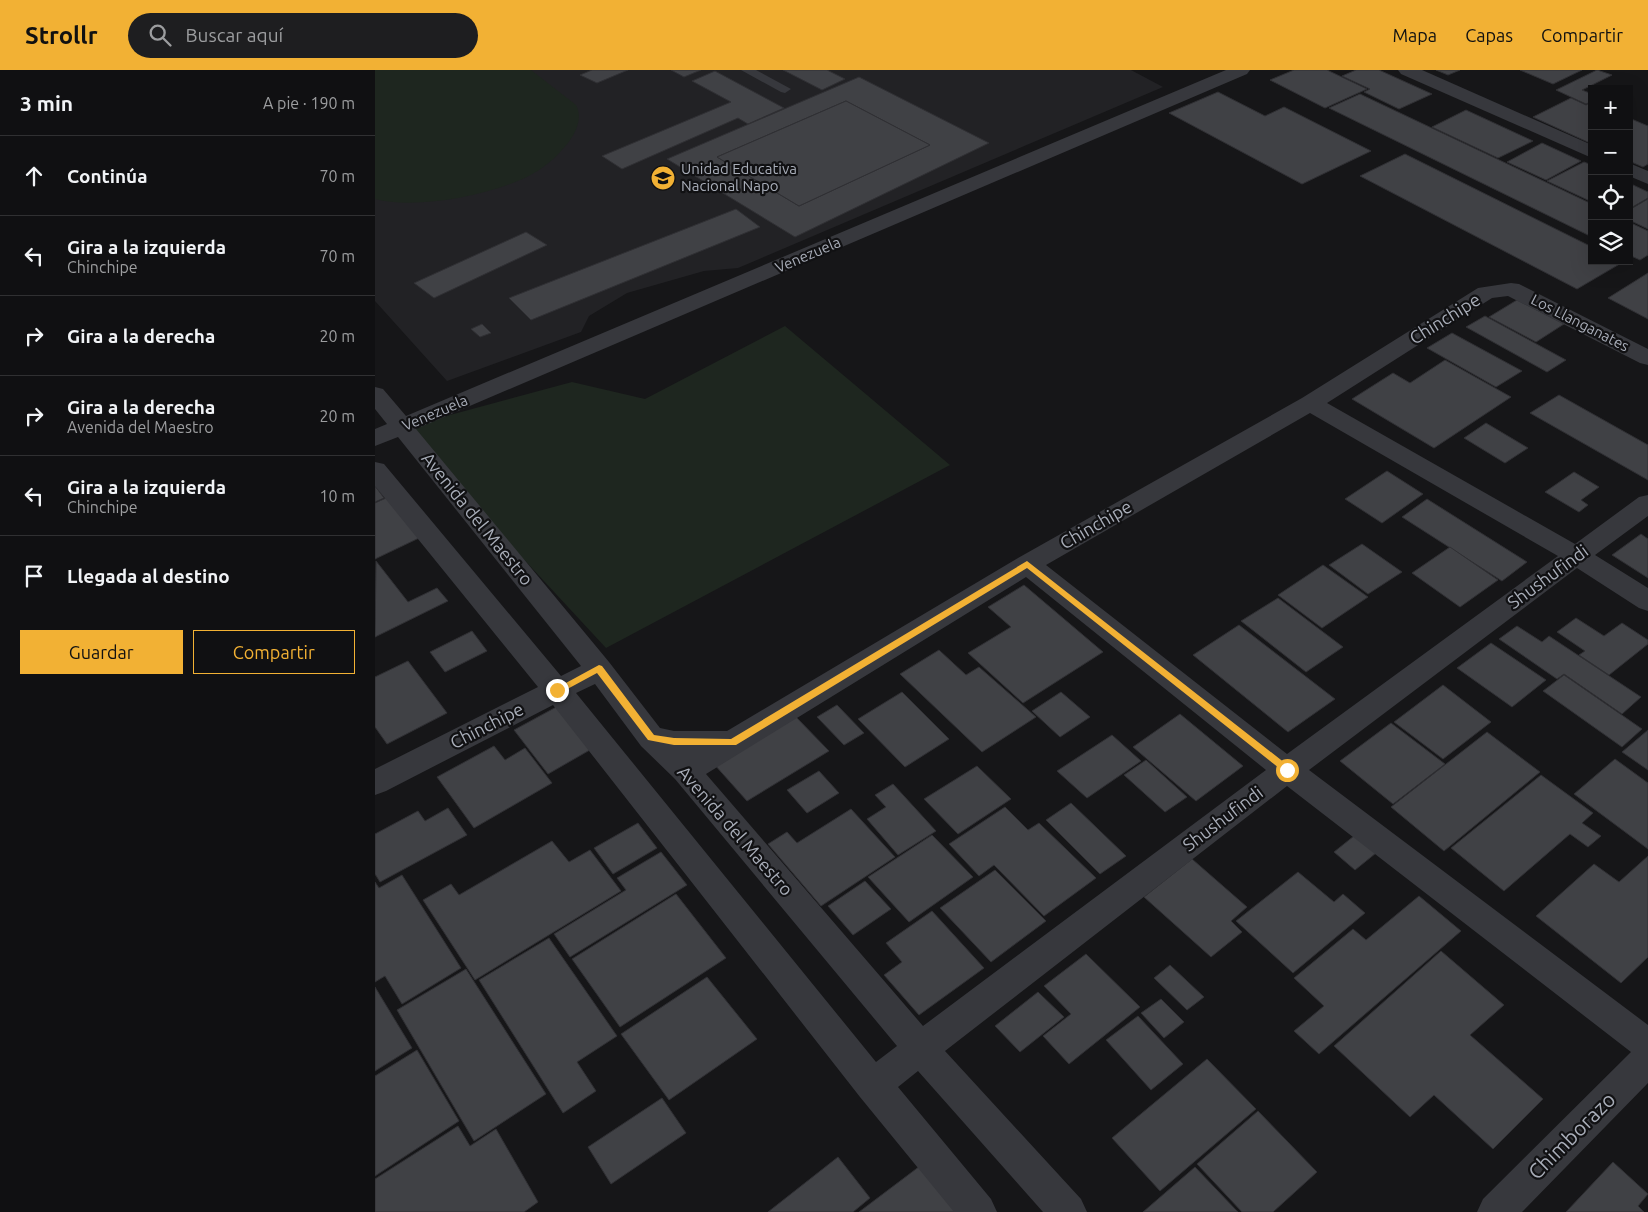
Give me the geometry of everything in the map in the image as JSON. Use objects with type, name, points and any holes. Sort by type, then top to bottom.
[{"type":"street","name":"Venezuela","points":[[389,433],[1241,70]]},
{"type":"street","points":[[1407,70],[1588,150]]},
{"type":"street","points":[[1633,171],[1648,178]]},
{"type":"street","name":"Los Llanganates","points":[[1511,289],[1648,358]]},
{"type":"street","name":"Chinchipe","points":[[686,771],[1027,564],[1310,403],[1486,294],[1511,289]]},
{"type":"street","name":"Avenida del Maestro","points":[[375,394],[389,433],[599,668],[651,738],[686,771],[921,1048],[1068,1212]]},
{"type":"street","points":[[1310,403],[1577,556],[1648,601]]},
{"type":"street","points":[[375,470],[557,690],[873,1085],[978,1212]]},
{"type":"street","name":"Shushufindi","points":[[873,1085],[1287,770],[1648,503]]},
{"type":"street","points":[[1027,564],[1287,770],[1648,1045]]},
{"type":"street","name":"Chinchipe","points":[[375,783],[599,668]]},
{"type":"street","points":[[651,738],[674,742],[733,742]]},
{"type":"street","name":"Chimborazo","points":[[1496,1212],[1648,1059]]},
{"type":"lane","points":[[747,70],[785,89]]},
{"type":"shaded area","name":"Unidad Educativa Nacional Napo","points":[[375,70],[1131,70],[1163,87],[738,268],[704,271],[627,293],[589,316],[581,332],[447,381],[375,301]]},
{"type":"shaded area","points":[[375,70],[531,70],[576,105],[579,115],[578,125],[568,143],[548,164],[518,181],[499,188],[456,198],[412,203],[375,199]]},
{"type":"shaded area","points":[[785,326],[950,465],[606,648],[402,428],[572,382],[645,399]]},
{"type":"building","points":[[592,70],[628,70],[597,83],[580,75]]},
{"type":"building","points":[[671,70],[701,70],[684,77]]},
{"type":"building","points":[[783,70],[827,70],[845,79],[822,90]]},
{"type":"building","points":[[1294,70],[1327,70],[1367,89],[1325,108],[1270,80]]},
{"type":"building","points":[[1356,70],[1379,70],[1432,94],[1399,109],[1364,92],[1370,89],[1342,76]]},
{"type":"building","points":[[1436,70],[1460,70],[1448,75]]},
{"type":"building","points":[[1520,70],[1582,70],[1553,84]]},
{"type":"building","points":[[1597,70],[1612,75],[1592,85],[1588,85],[1588,87],[1582,90],[1588,92],[1588,103],[1586,104],[1556,90]]},
{"type":"building","points":[[715,71],[784,108],[748,124],[738,118],[622,169],[602,156],[731,102],[692,81]]},
{"type":"building","points":[[859,77],[989,143],[795,237],[667,159]],"holes":[[[846,101],[930,145],[799,206],[717,157]]]},
{"type":"building","points":[[1218,92],[1265,116],[1284,107],[1371,151],[1302,184],[1169,113]]},
{"type":"building","points":[[1360,94],[1588,202],[1588,235],[1329,108]]},
{"type":"building","points":[[1571,98],[1586,105],[1588,104],[1588,142],[1533,117]]},
{"type":"building","points":[[846,101],[930,145],[799,206],[717,157]]},
{"type":"building","points":[[1466,110],[1533,141],[1498,158],[1432,127]]},
{"type":"building","points":[[1633,120],[1648,126],[1648,164],[1643,167],[1633,163]]},
{"type":"building","points":[[1542,143],[1581,161],[1546,180],[1507,162]]},
{"type":"building","points":[[1405,154],[1588,245],[1588,265],[1618,265],[1577,289],[1360,176]]},
{"type":"building","points":[[1584,162],[1588,164],[1588,200],[1547,181]]},
{"type":"building","points":[[1633,185],[1648,192],[1648,198],[1633,207]]},
{"type":"building","points":[[1648,199],[1648,229],[1633,222],[1633,208]]},
{"type":"building","points":[[736,209],[760,227],[531,320],[509,298]]},
{"type":"building","points":[[1633,224],[1648,231],[1648,255],[1640,260],[1633,257]]},
{"type":"building","points":[[526,232],[547,245],[434,298],[414,283]]},
{"type":"building","points":[[1648,273],[1648,319],[1608,298]]},
{"type":"building","points":[[1517,300],[1564,324],[1536,342],[1489,317]]},
{"type":"building","points":[[1485,316],[1566,360],[1547,372],[1466,327]]},
{"type":"building","points":[[482,324],[491,333],[480,337],[471,329]]},
{"type":"building","points":[[1452,333],[1522,371],[1496,387],[1427,348]]},
{"type":"building","points":[[1445,360],[1511,397],[1434,448],[1352,399],[1393,373],[1410,383]]},
{"type":"building","points":[[1559,395],[1648,445],[1648,480],[1530,413]]},
{"type":"building","points":[[1486,423],[1528,448],[1505,463],[1464,438]]},
{"type":"building","points":[[1387,471],[1423,494],[1382,523],[1345,499]]},
{"type":"building","points":[[1574,472],[1599,487],[1581,500],[1588,505],[1579,512],[1545,492]]},
{"type":"building","points":[[375,486],[384,498],[375,502]]},
{"type":"building","points":[[386,498],[419,538],[375,559],[375,503]]},
{"type":"building","points":[[1427,499],[1527,562],[1502,581],[1402,517]]},
{"type":"building","points":[[1641,534],[1648,539],[1648,578],[1612,555]]},
{"type":"building","points":[[1362,544],[1402,572],[1368,594],[1329,565]]},
{"type":"building","points":[[1450,547],[1498,580],[1460,607],[1412,573]]},
{"type":"building","points":[[376,561],[408,602],[437,588],[448,601],[375,637]]},
{"type":"building","points":[[1323,565],[1368,597],[1322,628],[1278,595]]},
{"type":"building","points":[[1024,585],[1103,652],[1023,703],[968,653],[1011,627],[988,607]]},
{"type":"building","points":[[1278,598],[1343,647],[1306,672],[1241,621]]},
{"type":"building","points":[[1576,618],[1604,636],[1622,623],[1648,640],[1648,644],[1609,675],[1579,655],[1585,651],[1557,632]]},
{"type":"building","points":[[1239,625],[1335,699],[1288,732],[1193,655]]},
{"type":"building","points":[[1517,626],[1542,642],[1549,636],[1641,697],[1622,714],[1564,674],[1557,679],[1499,639]]},
{"type":"building","points":[[472,631],[487,651],[445,672],[430,652]]},
{"type":"building","points":[[1491,643],[1546,680],[1512,707],[1457,668]]},
{"type":"building","points":[[939,650],[966,675],[979,667],[1036,717],[982,752],[900,674]]},
{"type":"building","points":[[408,661],[447,713],[387,744],[375,727],[375,677]]},
{"type":"building","points":[[1564,675],[1642,729],[1622,747],[1543,691]]},
{"type":"building","points":[[1443,685],[1491,722],[1443,759],[1394,722]]},
{"type":"building","points":[[902,692],[949,739],[905,767],[858,719]]},
{"type":"building","points":[[1061,692],[1090,717],[1060,737],[1032,711]]},
{"type":"building","points":[[560,705],[595,747],[548,774],[514,730]]},
{"type":"building","points":[[837,705],[864,733],[844,745],[817,717]]},
{"type":"building","points":[[1180,714],[1243,766],[1196,801],[1133,747]]},
{"type":"building","points":[[795,716],[829,751],[747,801],[714,764]]},
{"type":"building","points":[[1391,723],[1445,764],[1393,804],[1340,761]]},
{"type":"building","points":[[1648,730],[1648,770],[1622,752]]},
{"type":"building","points":[[1487,732],[1540,772],[1444,851],[1391,807]]},
{"type":"building","points":[[1112,735],[1141,761],[1087,798],[1057,771]]},
{"type":"building","points":[[494,746],[505,760],[525,748],[552,783],[474,828],[437,777]]},
{"type":"building","points":[[1615,759],[1648,783],[1648,849],[1574,794]]},
{"type":"building","points":[[1146,760],[1187,797],[1165,812],[1124,775]]},
{"type":"building","points":[[977,766],[1011,799],[958,834],[924,799]]},
{"type":"building","points":[[819,771],[839,793],[807,813],[787,790]]},
{"type":"building","points":[[1541,775],[1593,813],[1582,823],[1601,836],[1588,847],[1570,834],[1504,891],[1451,848]]},
{"type":"building","points":[[893,784],[936,831],[898,855],[867,819],[886,807],[875,795]]},
{"type":"building","points":[[1071,803],[1126,856],[1100,874],[1046,820]]},
{"type":"building","points":[[1005,807],[1028,830],[1039,823],[1096,878],[1044,916],[994,865],[979,876],[949,844]]},
{"type":"building","points":[[448,808],[467,835],[380,882],[375,874],[375,834],[418,811],[425,821]]},
{"type":"building","points":[[851,809],[895,857],[821,906],[768,844],[787,832],[797,843]]},
{"type":"building","points":[[638,823],[657,848],[613,874],[594,848]]},
{"type":"building","points":[[932,835],[973,877],[909,922],[868,877]]},
{"type":"building","points":[[1354,836],[1376,853],[1355,870],[1334,852]]},
{"type":"building","points":[[552,841],[569,862],[590,850],[621,891],[475,980],[423,900],[451,884],[459,895]]},
{"type":"building","points":[[661,852],[687,885],[570,957],[554,934],[626,890],[617,878]]},
{"type":"building","points":[[1648,856],[1648,957],[1621,983],[1536,916],[1594,864],[1619,882]]},
{"type":"building","points":[[1192,859],[1247,907],[1231,921],[1242,932],[1211,957],[1144,897]]},
{"type":"building","points":[[995,870],[1046,921],[991,962],[940,908]]},
{"type":"building","points":[[1298,872],[1334,902],[1343,894],[1365,913],[1293,973],[1236,921]]},
{"type":"building","points":[[402,875],[461,968],[402,1004],[385,976],[375,982],[375,882],[379,888]]},
{"type":"building","points":[[865,881],[891,909],[853,935],[828,906]]},
{"type":"building","points":[[676,894],[726,958],[620,1027],[572,959]]},
{"type":"building","points":[[1419,896],[1461,931],[1319,1054],[1294,1031],[1324,1006],[1294,978],[1353,929],[1366,940]]},
{"type":"building","points":[[932,911],[984,968],[919,1015],[884,975],[902,962],[886,943]]},
{"type":"building","points":[[549,938],[617,1036],[577,1062],[596,1091],[563,1113],[479,980]]},
{"type":"building","points":[[1441,951],[1504,1005],[1470,1035],[1543,1099],[1493,1149],[1434,1095],[1410,1117],[1334,1046]]},
{"type":"building","points":[[1086,954],[1140,1007],[1069,1064],[1043,1036],[1071,1014],[1044,986]]},
{"type":"building","points":[[1170,965],[1204,997],[1187,1010],[1154,978]]},
{"type":"building","points":[[466,969],[546,1094],[474,1141],[397,1010]]},
{"type":"building","points":[[707,977],[757,1039],[669,1100],[621,1034]]},
{"type":"building","points":[[375,987],[412,1048],[375,1071]]},
{"type":"building","points":[[1038,992],[1064,1017],[1020,1052],[995,1026]]},
{"type":"building","points":[[1161,999],[1184,1022],[1164,1038],[1141,1013]]},
{"type":"building","points":[[1138,1016],[1183,1064],[1151,1090],[1106,1040]]},
{"type":"building","points":[[417,1050],[459,1121],[375,1176],[375,1076]]},
{"type":"building","points":[[1207,1059],[1256,1109],[1160,1191],[1112,1138]]},
{"type":"building","points":[[662,1098],[686,1133],[611,1184],[588,1147]]},
{"type":"building","points":[[1258,1111],[1317,1172],[1273,1212],[1242,1212],[1197,1164]]},
{"type":"building","points":[[458,1126],[470,1146],[496,1129],[538,1202],[524,1212],[375,1212],[375,1179]]},
{"type":"building","points":[[838,1157],[870,1198],[853,1212],[768,1212]]},
{"type":"building","points":[[1613,1162],[1648,1194],[1638,1206],[1644,1212],[1566,1212]]},
{"type":"building","points":[[920,1166],[956,1212],[859,1212]]},
{"type":"building","points":[[1195,1167],[1238,1212],[1143,1212]]},
{"type":"place","name":"Unidad Educativa Nacional Napo","points":[[663,178]]},
{"type":"route","points":[[557,690],[599,668],[651,738],[674,742],[733,742],[1027,564],[1287,770]]}]
